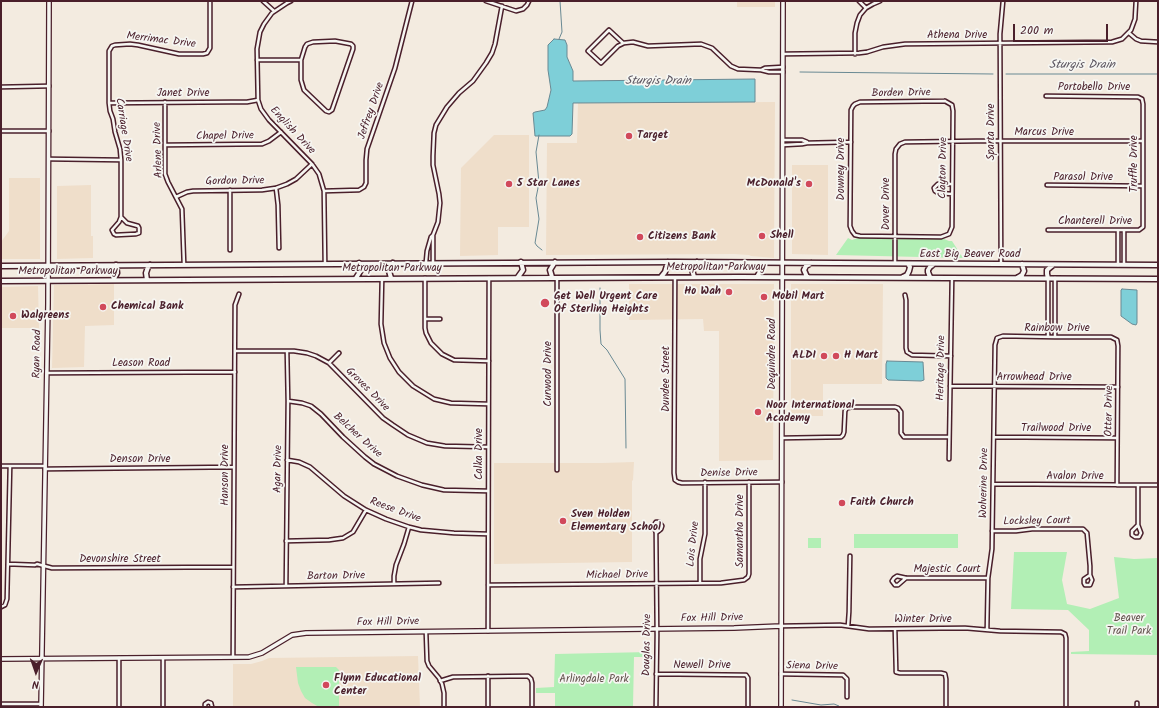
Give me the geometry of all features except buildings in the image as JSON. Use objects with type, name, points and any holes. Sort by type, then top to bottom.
[{"type":"main road","name":"Ryan Road","points":[[41,706],[47,373],[49,1]]},
{"type":"main road","name":"Dequindre Road","points":[[781,707],[784,1]]},
{"type":"main road","name":"Metropolitan Parkway","points":[[1,266],[426,262],[783,263]]},
{"type":"main road","points":[[518,278],[523,270],[522,262]]},
{"type":"main road","points":[[555,262],[550,270],[551,274],[555,277]]},
{"type":"main road","points":[[661,277],[665,272],[668,262]]},
{"type":"main road","points":[[694,277],[692,269],[698,262]]},
{"type":"main road","points":[[356,278],[361,270],[359,263]]},
{"type":"main road","points":[[391,278],[389,271],[393,263]]},
{"type":"main road","points":[[757,277],[762,270],[760,263]]},
{"type":"main road","name":"East Big Beaver Road","points":[[783,263],[1158,265]]},
{"type":"main road","points":[[806,277],[804,270],[806,266],[811,263]]},
{"type":"main road","points":[[904,277],[909,271],[910,267],[908,264]]},
{"type":"main road","points":[[930,277],[928,270],[934,264]]},
{"type":"main road","points":[[1017,278],[1022,275],[1024,271],[1022,264]]},
{"type":"main road","points":[[1048,278],[1046,274],[1047,270],[1053,264]]},
{"type":"main road","points":[[113,280],[118,273],[116,265]]},
{"type":"main road","points":[[148,280],[146,273],[148,267],[151,265]]},
{"type":"main road","name":"East Big Beaver Road","points":[[783,277],[1158,279]]},
{"type":"main road","name":"Metropolitan Parkway","points":[[1,281],[783,277]]},
{"type":"main road","name":"Fox Hill Drive","points":[[1,659],[249,657],[259,654],[287,638],[301,633],[734,628],[781,626]]},
{"type":"street","name":"Merrimac Drive","points":[[112,46],[118,44],[130,44],[179,54],[207,53],[210,48],[210,1]]},
{"type":"street","points":[[263,1],[274,11],[291,1]]},
{"type":"street","name":"Jeffrey Drive","points":[[324,191],[359,190],[366,183],[367,149],[395,68],[412,1]]},
{"type":"street","points":[[486,1],[513,10],[519,10],[525,7],[528,1]]},
{"type":"street","points":[[859,1],[866,8]]},
{"type":"street","points":[[855,54],[855,33],[860,15],[866,8],[880,1]]},
{"type":"street","name":"Sparta Drive","points":[[1001,264],[1000,44],[1003,1]]},
{"type":"street","points":[[1136,1],[1135,19],[1129,33],[1141,41],[1158,42]]},
{"type":"street","points":[[426,262],[431,237],[438,222],[440,203],[433,161],[436,125],[446,107],[480,73],[492,53],[502,6]]},
{"type":"street","name":"English Drive","points":[[274,11],[266,20],[260,32],[257,60],[258,100],[264,114],[312,164],[319,174],[324,191],[325,263]]},
{"type":"street","points":[[622,43],[609,30],[588,51],[600,63],[622,43],[633,42],[648,46],[703,44],[714,49],[733,68],[742,70],[783,72]]},
{"type":"street","name":"Athena Drive","points":[[783,54],[855,54],[888,46],[905,44],[1109,43],[1119,40],[1129,33]]},
{"type":"street","points":[[335,41],[351,44],[353,46],[332,110],[329,112],[326,111],[304,90],[301,80],[301,60],[304,50],[310,42],[335,41]]},
{"type":"street","name":"Carriage Drive","points":[[112,46],[109,53],[109,103],[121,160],[121,217],[112,230],[114,234],[136,234],[139,232],[138,226],[127,223],[121,217]]},
{"type":"street","points":[[257,60],[301,60]]},
{"type":"street","points":[[761,70],[765,68],[783,67]]},
{"type":"street","points":[[1,87],[49,86]]},
{"type":"street","name":"Portobello Drive","points":[[1046,96],[1142,98]]},
{"type":"street","name":"Truffle Drive","points":[[1142,98],[1142,229]]},
{"type":"street","name":"Janet Drive","points":[[109,103],[247,102],[258,100]]},
{"type":"street","name":"Borden Drive","points":[[853,106],[860,102],[945,101],[950,103]]},
{"type":"street","name":"Arlene Drive","points":[[165,102],[166,177],[180,203],[183,214],[184,264]]},
{"type":"street","name":"Clayton Drive","points":[[895,236],[943,236],[949,234],[951,231],[953,108],[950,103]]},
{"type":"street","name":"Downey Drive","points":[[853,106],[851,110],[850,226],[855,235],[895,236]]},
{"type":"street","points":[[1,131],[49,131]]},
{"type":"street","name":"Chapel Drive","points":[[166,146],[262,144],[269,141],[281,132]]},
{"type":"street","points":[[783,142],[802,140],[807,142],[851,142]]},
{"type":"street","name":"Marcus Drive","points":[[898,146],[905,142],[1143,141]]},
{"type":"street","name":"Dover Drive","points":[[895,263],[895,154],[898,146]]},
{"type":"street","points":[[49,159],[121,160]]},
{"type":"street","name":"Gordon Drive","points":[[176,197],[193,191],[262,190],[276,188],[296,179],[312,164]]},
{"type":"street","points":[[952,184],[938,184],[934,188],[938,193],[952,194]]},
{"type":"street","name":"Parasol Drive","points":[[1047,185],[1143,186]]},
{"type":"street","points":[[276,188],[279,248]]},
{"type":"street","points":[[230,190],[230,250]]},
{"type":"street","name":"Chanterell Drive","points":[[1048,230],[1142,229]]},
{"type":"street","points":[[1118,230],[1118,265]]},
{"type":"street","points":[[1124,230],[1124,265]]},
{"type":"street","points":[[433,235],[433,262]]},
{"type":"street","name":"Curwood Drive","points":[[555,277],[557,470]]},
{"type":"street","name":"Dundee Street","points":[[675,277],[674,473],[676,481]]},
{"type":"street","points":[[382,278],[381,324],[384,343],[390,358],[399,372],[419,390],[434,399],[458,404],[488,404]]},
{"type":"street","points":[[425,278],[425,328],[428,338],[434,346],[446,356],[459,360],[488,361]]},
{"type":"street","name":"Calka Drive","points":[[488,631],[489,278]]},
{"type":"street","name":"Heritage Drive","points":[[949,459],[952,278]]},
{"type":"street","points":[[1048,278],[1048,336]]},
{"type":"street","points":[[1055,278],[1055,336]]},
{"type":"street","name":"Hanson Drive","points":[[233,657],[235,305],[239,294]]},
{"type":"street","points":[[905,295],[907,352],[912,355],[951,356]]},
{"type":"street","points":[[1048,303],[1055,303]]},
{"type":"street","points":[[425,319],[440,319]]},
{"type":"street","name":"Rainbow Drive","points":[[999,337],[1055,336],[1115,338]]},
{"type":"street","name":"Wolverine Drive","points":[[987,630],[988,578],[992,555],[995,345],[996,340],[999,337]]},
{"type":"street","name":"Otter Drive","points":[[1115,338],[1118,346],[1117,485]]},
{"type":"street","name":"Groves Drive","points":[[235,351],[306,352],[329,363],[383,418],[408,435],[427,443],[445,446],[488,447]]},
{"type":"street","name":"Agar Drive","points":[[286,586],[288,401],[287,351]]},
{"type":"street","points":[[329,363],[339,353]]},
{"type":"street","name":"Leason Road","points":[[47,373],[235,372]]},
{"type":"street","name":"Arrowhead Drive","points":[[950,386],[1118,387]]},
{"type":"street","name":"Belcher Drive","points":[[288,401],[302,402],[311,406],[365,457],[374,464],[397,476],[422,485],[444,490],[488,491]]},
{"type":"street","points":[[782,438],[841,437],[844,432],[845,411],[847,408],[852,407],[898,408],[901,412],[901,433],[904,437],[949,437]]},
{"type":"street","name":"Trailwood Drive","points":[[994,437],[1117,438]]},
{"type":"street","name":"Reese Drive","points":[[287,460],[299,462],[310,467],[334,489],[366,510],[386,519],[421,530],[488,534]]},
{"type":"street","name":"Denson Drive","points":[[1,466],[234,467]]},
{"type":"street","points":[[2,607],[6,603],[7,599],[10,466]]},
{"type":"street","name":"Denise Drive","points":[[676,481],[682,483],[782,482]]},
{"type":"street","name":"Lois Drive","points":[[700,583],[700,558],[705,534],[705,482]]},
{"type":"street","name":"Samantha Drive","points":[[746,579],[749,574],[749,482]]},
{"type":"street","name":"Avalon Drive","points":[[992,484],[1158,485]]},
{"type":"street","points":[[1138,485],[1138,524],[1141,533],[1139,537],[1135,537],[1132,535],[1132,531],[1138,524]]},
{"type":"street","points":[[286,541],[329,540],[343,538],[353,532],[366,510]]},
{"type":"street","points":[[394,584],[396,565],[409,527]]},
{"type":"street","name":"Locksley Court","points":[[992,531],[1084,529],[1087,533],[1090,575]]},
{"type":"street","name":"Douglas Drive","points":[[656,533],[656,707]]},
{"type":"street","points":[[848,626],[850,556]]},
{"type":"street","name":"Devonshire Street","points":[[8,564],[37,564],[52,568],[233,567]]},
{"type":"street","name":"Majestic Court","points":[[906,578],[898,585],[895,585],[892,581],[897,576],[906,578],[988,578]]},
{"type":"street","name":"Michael Drive","points":[[488,585],[700,583],[730,582],[746,579]]},
{"type":"street","name":"Barton Drive","points":[[233,587],[439,583]]},
{"type":"street","name":"Winter Drive","points":[[781,626],[830,624],[865,628],[965,628],[1000,631],[1059,632],[1065,634],[1066,638],[1066,707]]},
{"type":"street","points":[[896,629],[896,672],[900,674],[944,674],[946,676],[946,707]]},
{"type":"street","points":[[426,631],[427,661],[440,681],[444,693],[444,707]]},
{"type":"street","points":[[119,658],[119,707]]},
{"type":"street","points":[[163,658],[163,707]]},
{"type":"street","name":"Newell Drive","points":[[656,674],[742,674],[747,676],[748,680],[748,707]]},
{"type":"street","name":"Siena Drive","points":[[781,674],[843,675],[847,679],[847,697]]},
{"type":"street","points":[[488,676],[488,707]]},
{"type":"street","points":[[440,681],[451,677],[526,676],[530,678],[532,683],[532,707]]},
{"type":"street","points":[[205,707],[205,704],[211,702],[212,707]]},
{"type":"street","points":[[1,704],[41,706]]},
{"type":"shaded area","points":[[737,1],[775,1],[775,7],[737,7]]},
{"type":"shaded area","points":[[775,102],[774,258],[734,254],[546,255],[547,143],[577,143],[578,103]]},
{"type":"shaded area","points":[[494,135],[529,135],[529,227],[498,227],[498,255],[460,256],[461,168]]},
{"type":"shaded area","points":[[792,165],[828,165],[828,255],[792,254]]},
{"type":"shaded area","points":[[9,178],[40,178],[40,259],[1,259],[1,242],[9,231]]},
{"type":"shaded area","points":[[91,185],[91,236],[93,236],[93,258],[57,259],[57,186]]},
{"type":"shaded area","points":[[114,284],[114,325],[85,326],[84,367],[52,368],[54,285]]},
{"type":"shaded area","points":[[629,284],[774,284],[773,460],[719,461],[719,331],[704,331],[703,319],[629,320]]},
{"type":"shaded area","points":[[791,284],[883,284],[882,384],[823,384],[823,416],[791,416]]},
{"type":"shaded area","points":[[38,286],[39,328],[1,328],[1,287]]},
{"type":"shaded area","name":"Sven Holden Elementary School","points":[[634,462],[632,481],[632,562],[494,564],[494,463]]},
{"type":"shaded area","name":"Flynn Educational Center","points":[[418,656],[420,707],[233,707],[233,664],[251,664],[269,658]]},
{"type":"green space","points":[[848,238],[852,240],[858,238],[944,239],[952,241],[963,258],[836,255]]},
{"type":"green space","points":[[854,534],[958,534],[958,548],[854,548]]},
{"type":"green space","points":[[808,538],[821,538],[821,548],[808,548]]},
{"type":"green space","name":"Beaver Trail Park","points":[[1014,552],[1067,552],[1062,580],[1067,604],[1090,609],[1119,598],[1114,557],[1134,559],[1158,558],[1158,655],[1071,654],[1071,652],[1089,651],[1089,630],[1068,610],[1011,609]]},
{"type":"green space","name":"Arlingdale Park","points":[[650,652],[650,657],[634,657],[633,707],[555,707],[555,693],[536,693],[536,688],[554,687],[555,654]]},
{"type":"green space","points":[[296,667],[336,667],[339,670],[339,707],[319,707],[305,698],[298,683]]},
{"type":"water","points":[[554,39],[565,40],[567,45],[567,57],[573,71],[573,81],[755,79],[755,102],[573,103],[572,134],[570,136],[535,136],[533,113],[545,110],[551,90],[548,70],[548,45]]},
{"type":"water","points":[[1122,289],[1137,290],[1136,325],[1132,324],[1121,316]]},
{"type":"water","points":[[887,361],[923,362],[924,380],[888,380],[886,378]]},
{"type":"waterway","points":[[559,39],[562,32],[560,1]]},
{"type":"waterway","name":"Sturgis Drain","points":[[800,72],[993,74]]},
{"type":"waterway","name":"Sturgis Drain","points":[[1006,74],[1158,74]]},
{"type":"waterway","points":[[539,135],[536,152],[539,183],[536,198],[539,219],[535,243],[542,250]]},
{"type":"waterway","points":[[600,288],[601,344],[607,350],[625,379],[626,448]]},
{"type":"waterway","points":[[792,700],[821,705],[834,704],[839,707]]},
{"type":"place","name":"Target","points":[[629,136]]},
{"type":"place","name":"5 Star Lanes","points":[[509,184]]},
{"type":"place","name":"McDonald's","points":[[809,184]]},
{"type":"place","name":"Shell","points":[[762,236]]},
{"type":"place","name":"Citizens Bank","points":[[640,237]]},
{"type":"place","name":"Ho Wah","points":[[729,292]]},
{"type":"place","name":"Mobil Mart","points":[[764,297]]},
{"type":"place","name":"Get Well Urgent Care Of Sterling Heights","points":[[545,303]]},
{"type":"place","name":"Chemical Bank","points":[[103,307]]},
{"type":"place","name":"Walgreens","points":[[13,316]]},
{"type":"place","name":"ALDI","points":[[824,356]]},
{"type":"place","name":"H Mart","points":[[836,356]]},
{"type":"place","name":"Noor International Academy","points":[[758,412]]},
{"type":"place","name":"Faith Church","points":[[842,503]]},
{"type":"place","name":"Sven Holden Elementary School","points":[[563,521]]},
{"type":"place","name":"Flynn Educational Center","points":[[326,685]]}]
